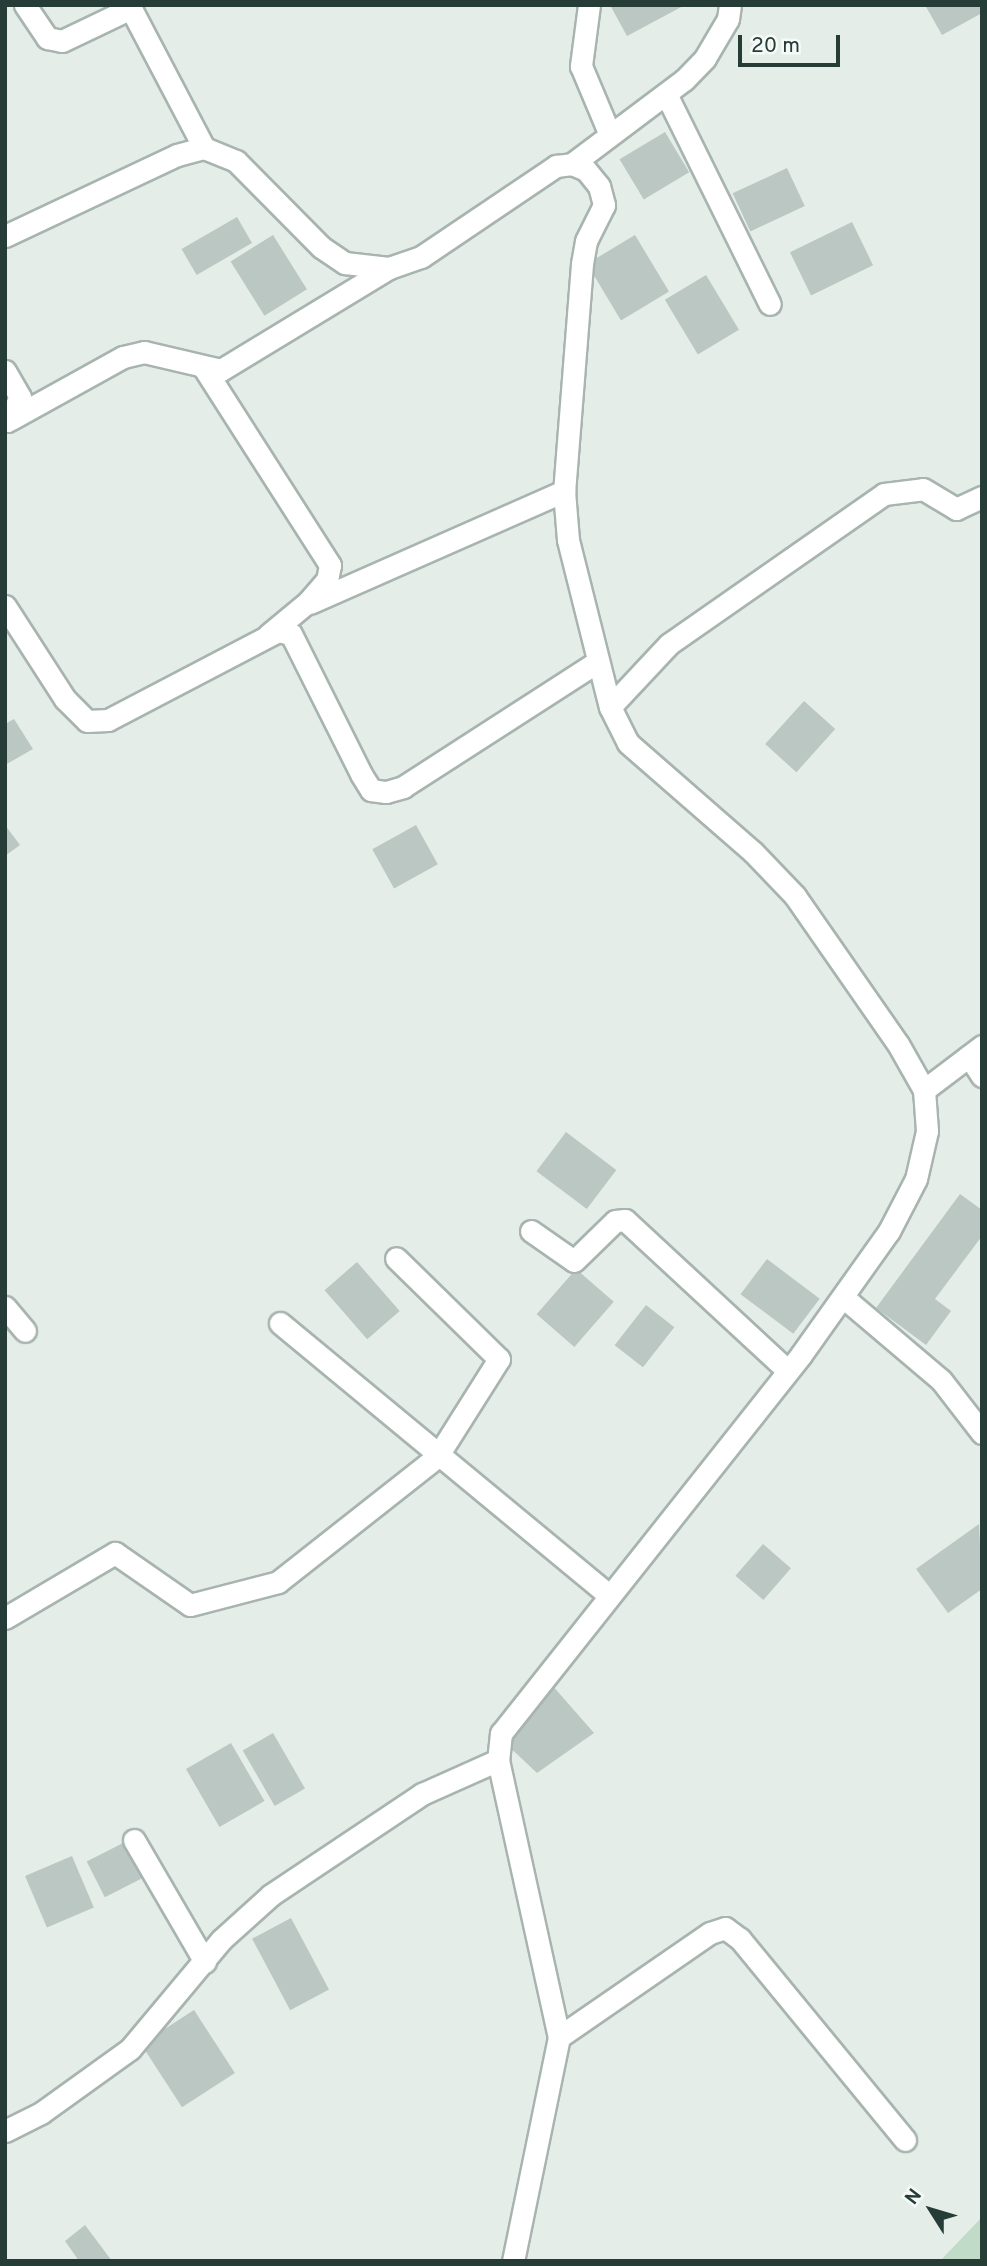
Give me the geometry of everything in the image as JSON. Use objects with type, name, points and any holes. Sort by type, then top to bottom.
[{"type":"street","points":[[25,5],[47,38],[62,41],[130,7],[204,148]]},
{"type":"street","points":[[589,5],[582,66],[610,135]]},
{"type":"street","points":[[8,421],[123,357],[144,352],[221,370],[249,357],[389,268],[421,257],[538,176],[572,164],[666,94],[705,58],[728,19],[730,5]]},
{"type":"street","points":[[666,94],[770,304]]},
{"type":"street","points":[[5,236],[177,155],[204,148],[236,161],[321,247],[345,263],[389,268]]},
{"type":"street","points":[[513,2261],[559,2037],[498,1760],[501,1733],[788,1371],[843,1297],[889,1231],[916,1179],[927,1131],[924,1090],[898,1044],[795,896],[753,852],[628,743],[610,707],[568,540],[564,491],[582,264],[586,241],[604,205],[599,186],[586,170],[572,164]]},
{"type":"street","points":[[204,368],[330,565],[327,580],[267,636]]},
{"type":"street","points":[[5,371],[20,397],[8,421]]},
{"type":"street","points":[[610,707],[669,644],[884,494],[923,489],[956,509],[982,497]]},
{"type":"street","points":[[301,607],[564,491]]},
{"type":"street","points":[[5,606],[75,713],[87,721],[108,720],[278,631],[291,634],[361,774],[371,790],[386,792],[403,787],[597,662]]},
{"type":"street","points":[[924,1090],[975,1051],[982,1076]]},
{"type":"street","points":[[531,1231],[574,1261],[615,1222],[625,1220],[788,1371]]},
{"type":"street","points":[[5,1618],[115,1553],[190,1605],[278,1582],[438,1457],[499,1359],[396,1258]]},
{"type":"street","points":[[843,1297],[941,1380],[982,1433]]},
{"type":"street","points":[[5,1307],[25,1331]]},
{"type":"street","points":[[280,1323],[457,1473],[608,1595]]},
{"type":"street","points":[[5,2131],[106,2069],[157,2021],[241,1919],[324,1858],[422,1794],[498,1760]]},
{"type":"street","points":[[134,1840],[205,1962]]},
{"type":"street","points":[[559,2037],[710,1933],[725,1928],[740,1939],[905,2140]]},
{"type":"green space","points":[[982,2217],[982,2261],[940,2261]]},
{"type":"building","points":[[610,5],[685,5],[627,36]]},
{"type":"building","points":[[925,5],[982,5],[982,13],[942,35]]},
{"type":"building","points":[[665,132],[689,172],[644,200],[620,159]]},
{"type":"building","points":[[787,168],[805,206],[750,231],[733,193]]},
{"type":"building","points":[[237,217],[252,243],[197,275],[182,249]]},
{"type":"building","points":[[852,222],[873,265],[811,295],[790,252]]},
{"type":"building","points":[[273,235],[307,289],[265,316],[231,261]]},
{"type":"building","points":[[635,235],[669,292],[621,320],[587,264]]},
{"type":"building","points":[[706,275],[739,330],[698,355],[665,300]]},
{"type":"building","points":[[804,701],[835,729],[796,772],[765,744]]},
{"type":"building","points":[[14,719],[33,749],[5,765],[5,724]]},
{"type":"building","points":[[5,825],[20,845],[5,856]]},
{"type":"building","points":[[416,825],[438,864],[394,889],[372,849]]},
{"type":"building","points":[[566,1132],[616,1170],[587,1209],[537,1171]]},
{"type":"building","points":[[960,1194],[982,1210],[982,1236],[935,1299],[951,1311],[926,1345],[876,1308]]},
{"type":"building","points":[[767,1259],[820,1299],[793,1334],[741,1294]]},
{"type":"building","points":[[357,1262],[400,1311],[367,1339],[325,1290]]},
{"type":"building","points":[[576,1269],[614,1302],[574,1347],[537,1314]]},
{"type":"building","points":[[646,1305],[674,1327],[643,1367],[615,1345]]},
{"type":"building","points":[[979,1524],[982,1589],[948,1613],[916,1569]]},
{"type":"building","points":[[763,1544],[791,1568],[763,1600],[735,1576]]},
{"type":"building","points":[[552,1685],[594,1733],[537,1773],[503,1741]]},
{"type":"building","points":[[273,1733],[305,1788],[275,1806],[243,1750]]},
{"type":"building","points":[[231,1743],[264,1801],[219,1827],[186,1769]]},
{"type":"building","points":[[125,1842],[143,1878],[105,1897],[87,1862]]},
{"type":"building","points":[[72,1856],[94,1908],[47,1927],[25,1876]]},
{"type":"building","points":[[291,1918],[329,1990],[290,2010],[252,1939]]},
{"type":"building","points":[[194,2010],[235,2073],[182,2107],[141,2044]]},
{"type":"building","points":[[85,2225],[112,2261],[79,2261],[65,2241]]}]
